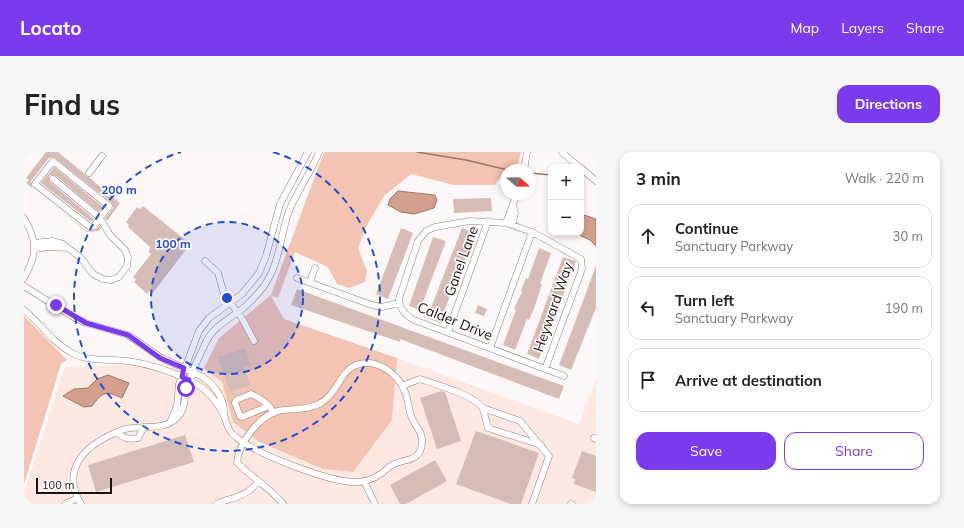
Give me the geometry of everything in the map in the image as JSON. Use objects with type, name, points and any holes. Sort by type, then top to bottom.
[{"type":"street","points":[[65,504],[79,501],[74,488],[73,474],[76,463],[83,453],[92,446],[122,430],[159,426],[169,422],[177,418],[183,410],[189,380],[208,338],[220,324],[256,296],[271,273],[279,253],[289,212],[319,154],[308,152],[280,204],[268,252],[259,273],[248,288],[204,324],[184,368],[178,389],[177,406],[169,422]]},
{"type":"street","points":[[525,164],[527,152]]},
{"type":"street","points":[[526,159],[531,152]]},
{"type":"street","points":[[558,152],[564,154],[575,164]]},
{"type":"street","points":[[89,173],[102,156]]},
{"type":"street","points":[[53,161],[109,206],[100,218],[94,226],[90,226],[35,184],[53,161]]},
{"type":"street","points":[[584,171],[596,181]]},
{"type":"street","points":[[35,246],[58,242],[81,258],[97,277],[107,280],[119,276],[126,266],[127,254],[121,245],[110,235],[100,218],[53,179]]},
{"type":"street","points":[[509,224],[515,212],[513,205],[515,200]]},
{"type":"street","points":[[24,218],[35,246],[31,265],[24,278]]},
{"type":"street","name":"Heyward Way","points":[[399,303],[400,294],[418,241],[426,231],[462,222],[488,221],[509,224],[532,232],[579,257],[583,262],[582,269],[545,369]]},
{"type":"street","name":"Ganel Lane","points":[[448,332],[488,221]]},
{"type":"street","points":[[490,348],[532,232]]},
{"type":"street","points":[[205,261],[218,273],[224,294],[237,312],[254,341]]},
{"type":"street","points":[[310,282],[315,268]]},
{"type":"street","name":"Calder Drive","points":[[297,278],[372,306],[382,307],[399,303],[411,318],[564,376]]},
{"type":"street","points":[[24,286],[75,318],[86,323],[128,335],[160,358],[193,372],[209,381],[216,389],[223,404],[224,416]]},
{"type":"street","points":[[24,310],[58,344],[78,356],[91,359],[137,362],[189,380],[208,392],[224,416],[232,434],[244,443],[256,450],[321,476],[341,481],[364,482],[377,477],[394,464],[410,460],[420,450],[422,435],[412,419],[402,386],[384,368],[370,363],[362,363],[354,366],[347,371],[334,392],[320,404],[310,408],[274,413],[257,426],[244,443],[238,455],[237,462],[249,475],[274,492],[283,504]]},
{"type":"street","points":[[402,386],[420,379],[468,397],[477,402],[483,408],[520,421],[549,456],[532,504]]},
{"type":"street","points":[[269,406],[242,417],[240,416],[235,403],[236,400],[251,394],[269,406],[274,413]]},
{"type":"street","points":[[483,408],[488,428],[540,445]]},
{"type":"street","points":[[117,433],[122,437],[132,439],[138,438],[144,427]]},
{"type":"street","points":[[216,504],[248,493],[258,481]]},
{"type":"street","points":[[364,482],[375,504]]},
{"type":"shaded area","points":[[324,152],[521,152],[518,164],[500,164],[500,179],[495,185],[454,185],[411,174],[384,196],[366,227],[358,248],[367,271],[365,282],[349,288],[337,284],[328,267],[295,252],[278,298],[271,296],[284,319],[397,358],[392,420],[353,472],[323,469],[259,442],[233,422],[222,382],[204,368],[219,338],[271,295]]},
{"type":"shaded area","points":[[398,191],[435,195],[437,200],[434,208],[414,214],[401,212],[388,205],[390,199]]},
{"type":"shaded area","points":[[584,215],[596,219],[596,246],[590,240],[581,236],[584,236]]},
{"type":"shaded area","points":[[24,316],[67,360],[61,364],[24,484]]},
{"type":"shaded area","points":[[397,358],[579,424],[596,378],[596,504],[24,504],[24,493],[65,367],[118,365],[204,368],[222,382],[233,422],[258,443],[323,469],[392,420]]},
{"type":"shaded area","points":[[108,375],[129,383],[122,398],[112,394],[105,394],[99,397],[92,406],[84,407],[63,396],[74,389],[88,388],[97,379]]},
{"type":"building","points":[[46,152],[58,152],[120,203],[107,221],[105,218],[113,208],[112,203],[54,157],[49,158],[31,181],[32,188],[26,183],[29,180],[26,178]]},
{"type":"building","points":[[54,167],[103,207],[99,212],[56,176],[49,176],[50,182],[94,219],[91,222],[41,183]]},
{"type":"building","points":[[40,195],[87,231],[95,230],[100,226],[101,228],[99,231],[87,232]]},
{"type":"building","points":[[491,198],[492,211],[454,213],[453,199]]},
{"type":"building","points":[[143,206],[188,242],[186,245],[188,247],[152,294],[149,291],[147,294],[134,282],[136,279],[133,277],[151,254],[149,252],[150,247],[128,227],[129,225],[126,222],[137,207],[140,209]]},
{"type":"building","points":[[401,228],[413,233],[388,299],[376,294]]},
{"type":"building","points":[[462,228],[475,233],[453,294],[451,293],[440,323],[427,318]]},
{"type":"building","points":[[433,237],[446,241],[420,310],[409,306]]},
{"type":"building","points":[[539,248],[551,253],[540,284],[542,284],[535,306],[529,320],[527,319],[515,350],[503,345],[516,310],[514,309],[522,292],[521,291],[526,278],[528,279]]},
{"type":"building","points":[[563,257],[576,261],[539,359],[527,354]]},
{"type":"building","points":[[596,266],[596,308],[571,370],[559,365]]},
{"type":"building","points":[[297,289],[564,386],[559,399],[400,339],[400,342],[291,305]]},
{"type":"building","points":[[478,305],[487,309],[484,316],[475,313]]},
{"type":"building","points":[[245,348],[251,365],[244,367],[250,385],[230,392],[218,357]]},
{"type":"building","points":[[441,391],[445,392],[461,441],[437,449],[420,398]]},
{"type":"building","points":[[476,431],[539,453],[521,504],[511,504],[456,484]]},
{"type":"building","points":[[185,435],[194,462],[96,492],[88,465]]},
{"type":"building","points":[[582,451],[596,456],[596,492],[574,484],[575,479],[572,478]]},
{"type":"building","points":[[435,460],[447,481],[406,504],[400,504],[390,485]]},
{"type":"waterway","points":[[417,152],[466,160],[500,168]]},
{"type":"waterway","points":[[536,174],[548,175]]},
{"type":"route","points":[[56,305],[75,318],[86,323],[128,335],[139,341],[160,358],[184,368],[182,377],[189,380],[186,388]]}]
